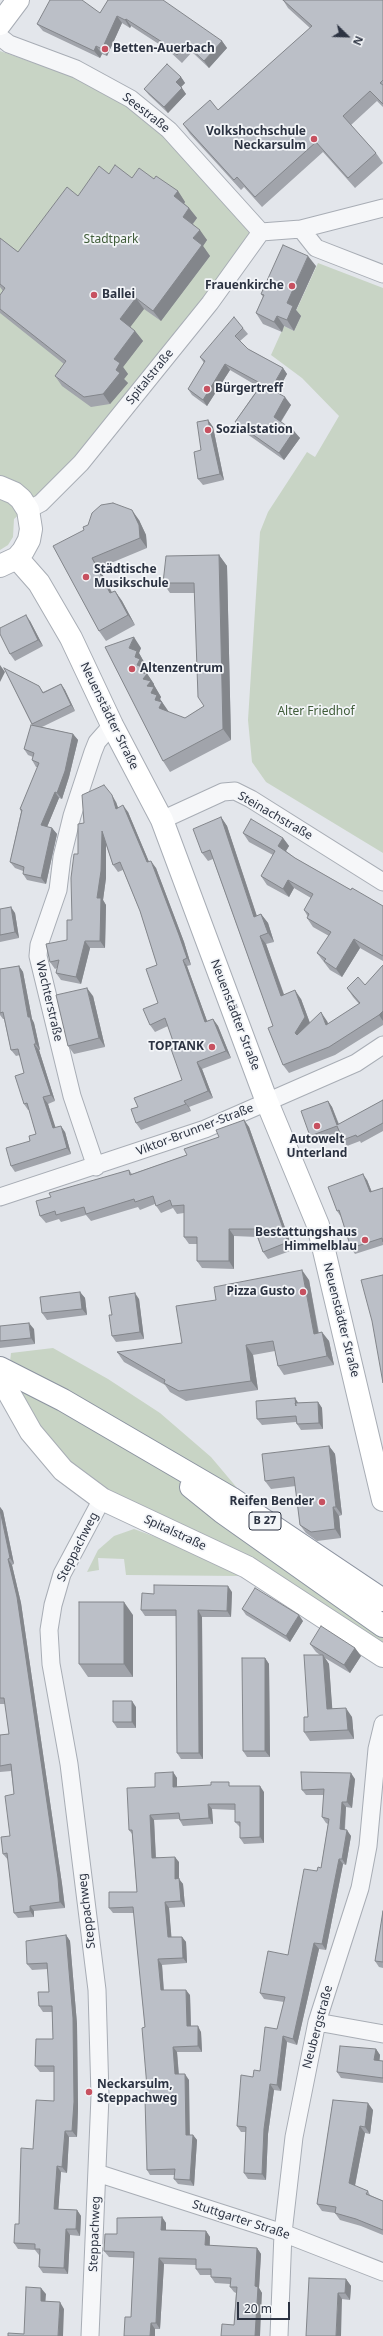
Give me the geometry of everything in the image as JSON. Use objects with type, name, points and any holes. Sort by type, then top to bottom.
[{"type":"main road","points":[[0,24],[18,0]]},
{"type":"main road","points":[[0,487],[14,493],[21,499],[28,510],[31,529],[29,540],[8,562]]},
{"type":"main road","name":"Neuenstädter Straße","points":[[8,562],[39,583],[71,638],[112,725],[162,820],[267,1102],[318,1225],[378,1454],[383,1500]]},
{"type":"main road","name":"B 27","points":[[0,1368],[63,1400],[144,1449],[231,1498],[383,1600]]},
{"type":"main road","name":"Spitalstraße","points":[[0,1377],[31,1432],[63,1470],[102,1499],[247,1567],[383,1656]]},
{"type":"main road","name":"B 27","points":[[144,1449],[222,1512],[383,1626]]},
{"type":"street","points":[[0,10],[2,0]]},
{"type":"street","name":"Seestraße","points":[[0,37],[9,44],[76,69],[132,99],[169,130],[261,232]]},
{"type":"street","points":[[261,232],[301,229],[383,208]]},
{"type":"street","points":[[301,229],[316,248],[383,274]]},
{"type":"street","name":"Spitalstraße","points":[[28,510],[41,503],[81,463],[210,303],[261,232]]},
{"type":"street","name":"Wachterstraße","points":[[96,1167],[72,1096],[38,956],[40,945],[58,890],[62,857],[72,816],[97,742],[112,725]]},
{"type":"street","name":"Steinachstraße","points":[[162,820],[223,792],[235,792],[251,799],[383,882]]},
{"type":"street","name":"Viktor-Brunner-Straße","points":[[0,1198],[96,1167],[205,1129],[356,1063],[383,1045]]},
{"type":"street","name":"Steppachweg","points":[[90,2336],[100,2096],[96,1990],[69,1764],[51,1664],[49,1630],[53,1605],[62,1574],[102,1499]]},
{"type":"street","name":"Neubergstraße","points":[[278,2336],[284,2233],[294,2137],[318,2022],[360,1888],[376,1847],[376,1756],[383,1724]]},
{"type":"street","points":[[318,2022],[383,2034]]},
{"type":"street","name":"Stuttgarter Straße","points":[[97,2173],[284,2233],[383,2272]]},
{"type":"green space","name":"Stadtpark","points":[[0,51],[77,78],[121,100],[167,138],[250,232],[234,263],[49,488],[14,519],[13,537],[8,545],[0,550]]},
{"type":"green space","name":"Alter Friedhof","points":[[318,263],[383,288],[383,853],[266,782],[252,762],[248,720],[260,532],[268,512],[307,452],[315,457],[339,416],[302,378],[271,355],[284,326],[294,331],[301,316],[295,313]]},
{"type":"green space","points":[[53,1348],[108,1379],[160,1413],[211,1457],[243,1495],[383,1590],[383,1651],[254,1562],[161,1514],[103,1488],[68,1465],[22,1404],[9,1371],[11,1353]]},
{"type":"green space","points":[[134,1529],[191,1550],[242,1576],[126,1575],[124,1559],[98,1558],[99,1570],[87,1572],[98,1550],[114,1536]]},
{"type":"building","points":[[50,0],[82,0],[100,13],[108,0],[163,0],[222,41],[204,61],[187,45],[177,55],[162,42],[126,19],[125,20],[117,16],[102,49],[96,46],[94,51],[37,24]]},
{"type":"building","points":[[283,0],[383,0],[383,80],[380,83],[383,85],[383,104],[370,91],[343,116],[376,153],[348,178],[316,142],[255,197],[237,177],[234,180],[183,124],[210,100],[218,110],[312,26]]},
{"type":"building","points":[[167,64],[181,77],[176,82],[182,88],[164,107],[144,89]]},
{"type":"building","name":"Ballei","points":[[115,165],[132,178],[139,168],[154,179],[156,176],[178,191],[174,196],[189,208],[183,217],[200,230],[193,238],[202,245],[153,311],[136,298],[120,319],[135,331],[114,359],[120,363],[116,370],[120,373],[103,394],[84,397],[55,376],[66,361],[0,309],[0,295],[5,288],[0,284],[0,238],[18,252],[67,187],[78,196],[99,166],[109,174]]},
{"type":"building","points":[[283,245],[308,256],[287,303],[293,306],[287,320],[277,316],[274,322],[256,313],[264,295],[261,294]]},
{"type":"building","points":[[234,317],[243,328],[235,336],[248,349],[283,368],[271,389],[225,364],[203,400],[188,389],[205,361],[200,357]]},
{"type":"building","points":[[262,384],[285,397],[274,417],[294,431],[279,453],[235,422]]},
{"type":"building","points":[[208,420],[220,474],[198,479],[194,452],[201,450],[197,422]]},
{"type":"building","name":"Städtische Musikschule","points":[[113,503],[132,510],[139,525],[140,538],[92,558],[110,593],[115,591],[128,615],[99,631],[53,546],[84,530],[83,527],[88,525],[92,513],[101,505]]},
{"type":"building","name":"Altenzentrum","points":[[219,555],[223,729],[163,761],[105,647],[134,637],[129,648],[137,651],[135,657],[140,659],[137,665],[142,667],[140,672],[147,674],[143,679],[151,681],[147,686],[154,687],[151,693],[157,695],[155,700],[162,702],[159,708],[185,718],[204,706],[198,697],[194,583],[163,583],[166,556]]},
{"type":"building","points":[[26,615],[38,640],[10,654],[0,634],[0,628]]},
{"type":"building","points":[[4,668],[39,686],[43,693],[61,684],[71,705],[32,724]]},
{"type":"building","points":[[31,725],[73,734],[65,771],[57,793],[55,792],[41,825],[52,828],[41,878],[23,874],[24,867],[10,862],[22,810],[20,809],[39,763],[32,760],[34,753],[24,749]]},
{"type":"building","points":[[104,785],[112,795],[116,809],[123,805],[147,862],[151,861],[187,958],[183,960],[205,1022],[213,1019],[226,1051],[197,1062],[208,1091],[184,1101],[186,1104],[136,1123],[131,1109],[138,1107],[134,1098],[182,1080],[171,1049],[175,1047],[165,1018],[150,1025],[143,1009],[158,1003],[146,969],[157,965],[140,911],[120,862],[113,865],[102,831],[101,871],[97,898],[101,898],[100,941],[85,941],[76,977],[56,973],[59,960],[50,962],[46,944],[67,940],[67,920],[72,920],[71,878],[74,854],[78,854],[78,824],[84,823],[82,795]]},
{"type":"building","points":[[221,817],[254,917],[261,914],[268,933],[260,936],[281,996],[295,990],[305,1017],[295,1033],[297,1035],[321,1012],[326,1025],[360,1003],[347,988],[358,977],[365,985],[383,965],[383,1011],[379,1015],[329,1047],[283,1065],[268,1028],[273,1026],[210,850],[202,853],[193,829]]},
{"type":"building","points":[[251,819],[283,838],[278,846],[295,858],[351,890],[352,888],[383,906],[383,956],[354,939],[336,969],[324,961],[326,959],[317,953],[331,932],[307,918],[309,914],[304,910],[313,894],[288,880],[283,889],[261,876],[275,851],[243,833]]},
{"type":"building","points":[[11,907],[15,932],[0,935],[0,909]]},
{"type":"building","points":[[19,966],[28,1017],[30,1017],[36,1044],[34,1044],[51,1095],[43,1097],[53,1128],[61,1126],[67,1148],[11,1166],[6,1148],[30,1141],[29,1136],[36,1134],[27,1103],[24,1104],[15,1076],[24,1073],[18,1049],[11,1050],[3,1012],[0,1013],[0,969]]},
{"type":"building","points":[[87,988],[99,1038],[68,1046],[56,995]]},
{"type":"building","points":[[383,1100],[383,1123],[357,1137],[356,1135],[343,1140],[337,1126],[310,1136],[301,1111],[328,1101],[337,1125]]},
{"type":"building","points":[[244,1120],[288,1242],[263,1252],[255,1229],[229,1229],[229,1261],[197,1261],[197,1237],[184,1237],[184,1205],[172,1206],[170,1200],[156,1206],[153,1196],[135,1202],[134,1199],[86,1214],[84,1207],[56,1215],[55,1211],[40,1216],[36,1201],[51,1197],[49,1193],[129,1170],[130,1175],[187,1155],[184,1149],[219,1137],[216,1130]]},
{"type":"building","points":[[363,1174],[370,1192],[383,1188],[383,1242],[382,1238],[351,1248],[339,1210],[337,1211],[328,1187]]},
{"type":"building","points":[[302,1270],[314,1334],[322,1332],[327,1356],[278,1366],[273,1341],[246,1345],[251,1381],[179,1391],[164,1383],[165,1380],[117,1352],[182,1343],[176,1306],[216,1300],[214,1287]]},
{"type":"building","points":[[383,1275],[383,1383],[372,1321],[361,1280]]},
{"type":"building","points":[[80,1292],[82,1309],[42,1313],[40,1297]]},
{"type":"building","points":[[135,1293],[140,1332],[112,1336],[109,1315],[112,1315],[109,1297]]},
{"type":"building","points":[[29,1323],[31,1338],[0,1341],[0,1326]]},
{"type":"building","points":[[295,1398],[296,1403],[318,1402],[319,1423],[297,1424],[296,1416],[257,1419],[256,1401]]},
{"type":"building","name":"Reifen Bender","points":[[329,1446],[336,1507],[333,1507],[335,1529],[311,1532],[300,1525],[294,1477],[265,1481],[262,1454]]},
{"type":"building","points":[[0,1510],[10,1558],[8,1559],[17,1597],[58,1878],[60,1902],[30,1906],[30,1911],[14,1913],[7,1853],[3,1854],[1,1837],[10,1836],[5,1796],[14,1794],[11,1764],[0,1766],[0,1735],[9,1734],[4,1698],[0,1698]]},
{"type":"building","points":[[154,1585],[228,1586],[227,1611],[198,1610],[199,1753],[177,1753],[176,1610],[141,1610],[142,1593],[154,1594]]},
{"type":"building","points":[[255,1588],[299,1615],[286,1636],[242,1609]]},
{"type":"building","points":[[79,1602],[124,1602],[124,1664],[79,1664]]},
{"type":"building","points":[[321,1626],[355,1648],[344,1665],[310,1644]]},
{"type":"building","points":[[304,1655],[323,1655],[327,1709],[346,1708],[348,1730],[304,1732],[304,1717],[308,1717]]},
{"type":"building","points":[[242,1658],[265,1658],[265,1751],[243,1751]]},
{"type":"building","points":[[113,1701],[132,1701],[132,1722],[113,1722]]},
{"type":"building","points":[[173,1772],[173,1787],[211,1785],[211,1782],[229,1782],[229,1786],[260,1786],[260,1837],[240,1838],[240,1822],[235,1822],[235,1804],[208,1804],[209,1818],[180,1820],[179,1813],[150,1815],[152,1858],[175,1857],[175,1879],[179,1878],[181,1901],[165,1902],[168,1937],[182,1937],[183,1958],[158,1959],[161,1990],[186,1990],[187,2026],[198,2026],[198,2046],[173,2047],[175,2074],[185,2074],[186,2135],[193,2135],[190,2180],[174,2179],[175,2169],[147,2170],[145,2099],[148,2099],[142,2028],[145,2027],[133,1907],[109,1908],[109,1892],[137,1892],[132,1830],[129,1830],[127,1788],[155,1787],[155,1773]]},
{"type":"building","points":[[301,1772],[351,1773],[347,1802],[342,1802],[340,1829],[347,1830],[342,1859],[339,1859],[322,1944],[314,1943],[293,2039],[283,2036],[277,2085],[270,2084],[264,2129],[262,2174],[244,2173],[246,2127],[237,2126],[241,2075],[253,2077],[254,2070],[260,2071],[265,2027],[277,2029],[285,1997],[260,1993],[268,1951],[288,1955],[304,1869],[317,1871],[318,1867],[321,1868],[329,1819],[322,1817],[324,1789],[302,1790]]},
{"type":"building","points":[[383,1911],[383,1962],[375,1961]]},
{"type":"building","points":[[66,1935],[73,2018],[74,2102],[72,2131],[65,2131],[62,2167],[57,2166],[54,2209],[77,2210],[76,2229],[66,2229],[64,2268],[39,2267],[40,2249],[35,2249],[35,2244],[14,2243],[15,2224],[19,2224],[21,2148],[33,2149],[36,2100],[54,2101],[54,2066],[35,2066],[36,2039],[53,2039],[52,2006],[39,2006],[38,1992],[49,1992],[47,1963],[27,1964],[26,1941]]},
{"type":"building","points":[[340,2046],[376,2049],[374,2060],[383,2061],[383,2078],[337,2072]]},
{"type":"building","points":[[333,2100],[368,2103],[365,2127],[360,2126],[349,2183],[368,2191],[366,2194],[383,2201],[383,2230],[356,2219],[335,2213],[336,2207],[317,2204]]},
{"type":"building","points":[[162,2217],[161,2230],[206,2231],[205,2245],[257,2248],[255,2286],[258,2287],[255,2336],[221,2336],[222,2324],[234,2325],[237,2287],[230,2287],[231,2278],[211,2277],[211,2269],[196,2269],[196,2259],[159,2258],[156,2323],[151,2323],[150,2336],[124,2336],[125,2317],[131,2317],[134,2252],[104,2251],[105,2234],[117,2234],[117,2218]]},
{"type":"building","points":[[309,2278],[346,2279],[345,2293],[338,2293],[336,2336],[306,2336]]},
{"type":"building","points":[[26,2287],[41,2288],[41,2301],[60,2302],[58,2336],[8,2336],[8,2333],[24,2334]]},
{"type":"place","name":"Betten-Auerbach","points":[[105,49]]},
{"type":"place","name":"Volkshochschule Neckarsulm","points":[[314,139]]},
{"type":"place","name":"Frauenkirche","points":[[292,286]]},
{"type":"place","name":"Ballei","points":[[94,295]]},
{"type":"place","name":"Bürgertreff","points":[[207,389]]},
{"type":"place","name":"Sozialstation","points":[[208,430]]},
{"type":"place","name":"Städtische Musikschule","points":[[86,577]]},
{"type":"place","name":"Altenzentrum","points":[[132,669]]},
{"type":"place","name":"TOPTANK","points":[[212,1047]]},
{"type":"place","name":"Autowelt Unterland","points":[[317,1126]]},
{"type":"place","name":"Bestattungshaus Himmelblau","points":[[365,1240]]},
{"type":"place","name":"Pizza Gusto","points":[[303,1292]]},
{"type":"place","name":"Reifen Bender","points":[[322,1502]]},
{"type":"place","name":"Neckarsulm, Steppachweg","points":[[89,2092]]}]
